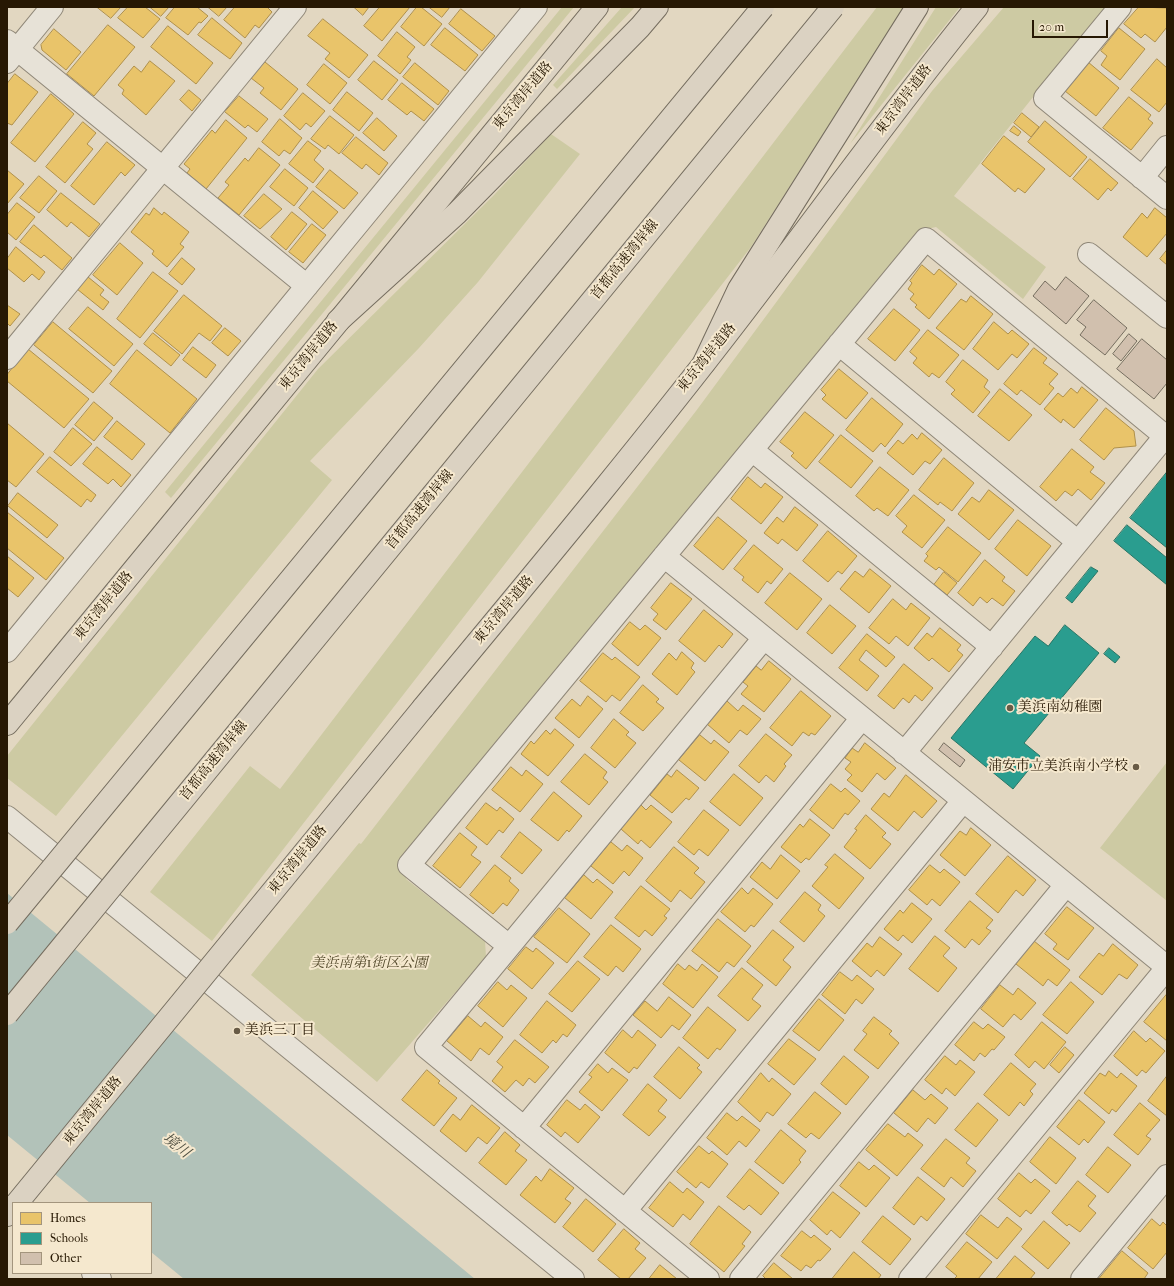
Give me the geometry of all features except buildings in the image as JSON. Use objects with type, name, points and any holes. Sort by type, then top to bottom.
[{"type":"highway","name":"東京湾岸道路","points":[[7,724],[597,7]]},
{"type":"highway","points":[[338,321],[457,213],[640,27],[657,7]]},
{"type":"highway","points":[[7,923],[762,7]]},
{"type":"highway","name":"首都高速湾岸線","points":[[7,1014],[833,7]]},
{"type":"highway","points":[[704,363],[739,289],[917,7]]},
{"type":"highway","name":"東京湾岸道路","points":[[18,1202],[542,565],[704,363],[918,80],[978,7]]},
{"type":"street","points":[[52,7],[10,50],[163,168],[307,286]]},
{"type":"street","points":[[7,358],[295,7]]},
{"type":"street","points":[[7,651],[536,7]]},
{"type":"street","points":[[1120,7],[1045,98],[1167,198]]},
{"type":"street","points":[[1142,178],[1167,147]]},
{"type":"street","points":[[509,946],[410,864],[926,239],[1166,435],[904,753]]},
{"type":"street","points":[[1089,254],[1167,317]]},
{"type":"street","points":[[839,344],[1078,542]]},
{"type":"street","points":[[752,450],[992,647]]},
{"type":"street","points":[[664,556],[1167,968],[910,1279]]},
{"type":"street","points":[[708,1279],[426,1047],[764,638]]},
{"type":"street","points":[[524,1128],[862,718]]},
{"type":"street","points":[[625,1211],[963,801]]},
{"type":"street","points":[[7,817],[573,1279]]},
{"type":"street","points":[[741,1279],[1066,885]]},
{"type":"street","points":[[1082,1279],[1167,1176]]},
{"type":"green space","points":[[562,7],[574,7],[171,498],[165,492]]},
{"type":"green space","points":[[622,7],[635,7],[557,89],[553,85]]},
{"type":"green space","points":[[877,7],[904,7],[751,247],[212,941],[150,892],[250,766],[280,789]]},
{"type":"green space","points":[[936,7],[960,7],[850,144]]},
{"type":"green space","name":"美浜南第1街区公園","points":[[1004,7],[1105,7],[954,196],[1046,267],[1023,299],[936,227],[927,229],[406,879],[485,941],[486,957],[377,1082],[251,975],[359,843],[361,844],[696,411],[932,91]]},
{"type":"green space","points":[[551,134],[580,154],[478,282],[419,348],[310,461],[332,480],[56,816],[7,778],[7,756],[318,369],[494,195]]},
{"type":"green space","points":[[1167,762],[1167,901],[1100,848]]},
{"type":"water","name":"境川","points":[[7,893],[475,1279],[184,1279],[152,1253],[152,1202],[89,1202],[7,1135]]},
{"type":"place","name":"美浜南幼稚園","points":[[1010,708]]},
{"type":"place","name":"浦安市立美浜南小学校","points":[[1136,767]]},
{"type":"place","name":"美浜三丁目","points":[[237,1031]]}]
